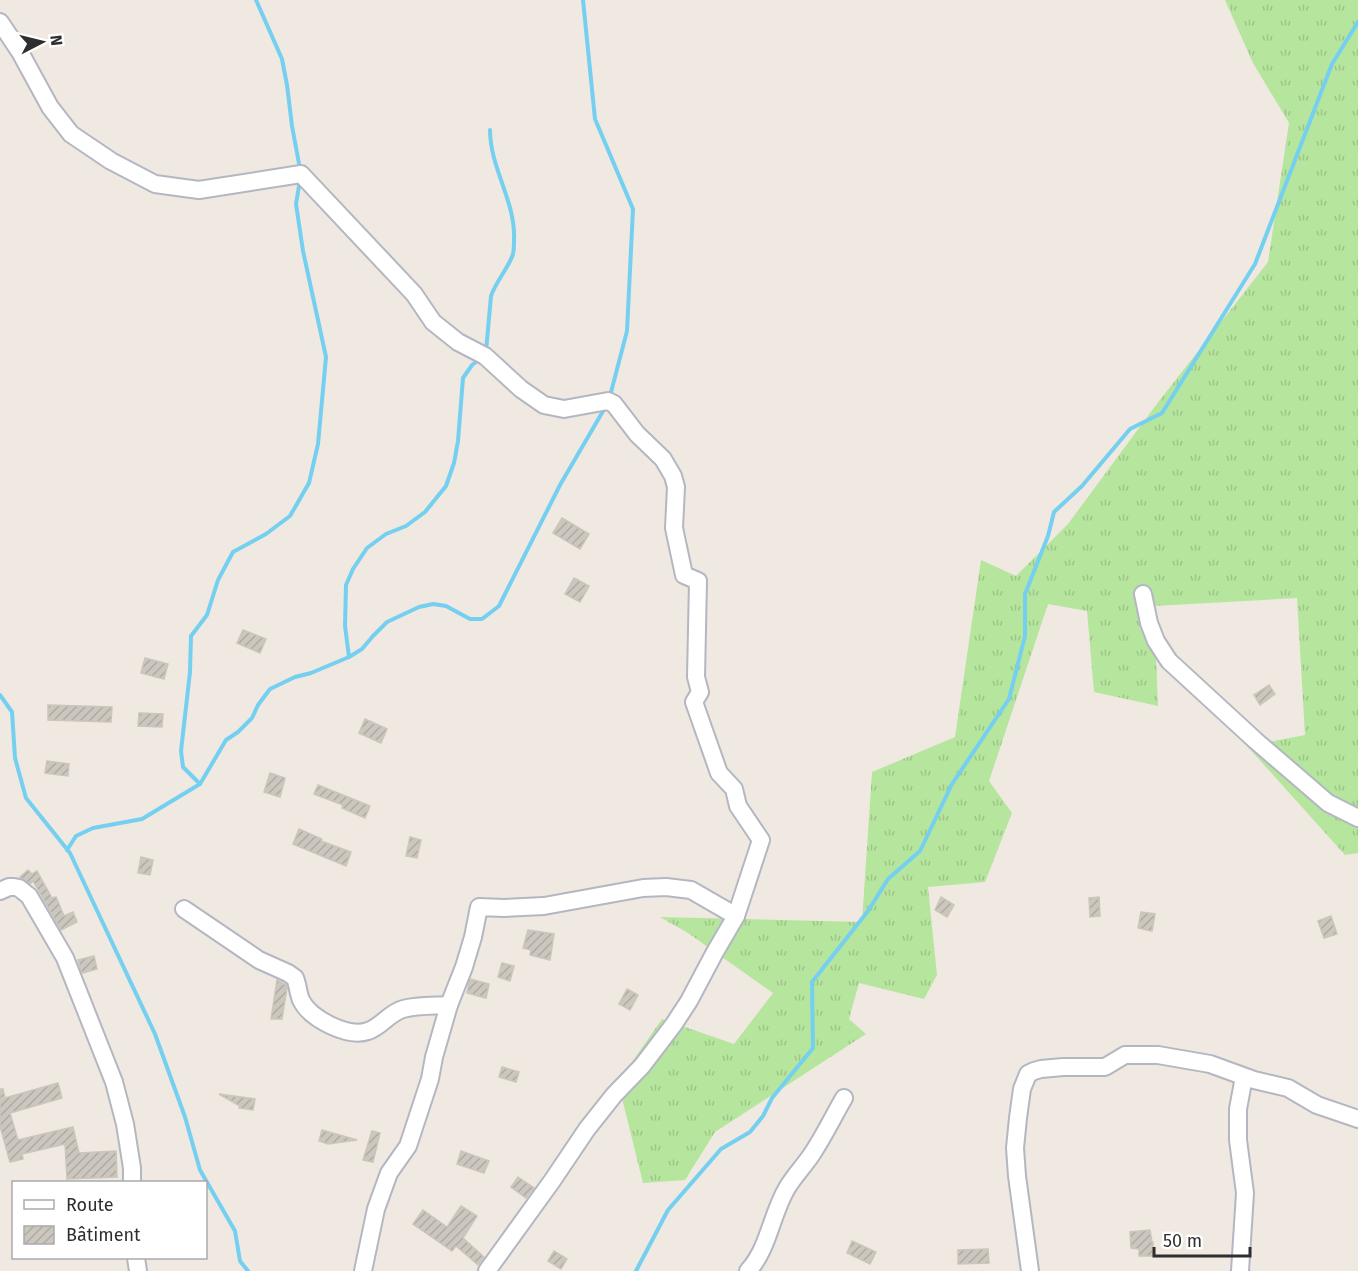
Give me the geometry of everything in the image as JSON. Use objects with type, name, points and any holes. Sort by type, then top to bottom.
[{"type":"street","points":[[0,22],[20,52],[50,107],[71,135],[111,161],[155,183],[198,190],[301,174],[414,294],[433,322],[441,329],[458,342],[485,356],[521,389],[544,405],[564,409],[608,401],[614,404],[637,434],[663,459],[673,476],[676,487],[674,528],[684,575],[698,581],[696,677],[700,692],[694,702],[719,773],[734,789],[738,806],[761,840],[736,916],[674,1024],[642,1066],[614,1095],[587,1129],[487,1271]]},
{"type":"street","points":[[1143,594],[1149,623],[1156,641],[1169,661],[1328,803],[1358,818]]},
{"type":"street","points":[[0,891],[14,887],[29,896],[65,958],[114,1082],[125,1124],[132,1181]]},
{"type":"street","points":[[363,1271],[376,1209],[389,1173],[408,1146],[430,1079],[449,1005],[465,967],[479,907],[544,906],[643,888],[666,887],[691,890],[736,916]]},
{"type":"street","points":[[184,909],[259,960],[295,978],[305,1007],[324,1022],[335,1027],[359,1033],[369,1031],[401,1010],[419,1006],[449,1005]]},
{"type":"street","points":[[1030,1271],[1015,1148],[1022,1089],[1028,1074],[1041,1069],[1106,1067],[1125,1055],[1158,1055],[1210,1064],[1244,1077],[1288,1088],[1317,1105],[1358,1119]]},
{"type":"street","points":[[1240,1271],[1245,1193],[1238,1109],[1244,1077]]},
{"type":"street","points":[[748,1271],[765,1245],[775,1213],[788,1187],[814,1152],[844,1098]]},
{"type":"green space","points":[[1225,0],[1358,0],[1358,853],[1345,855],[1247,746],[1305,735],[1297,598],[1154,606],[1158,706],[1094,692],[1087,611],[1048,604],[989,781],[1012,813],[985,882],[928,887],[937,975],[924,999],[859,983],[849,1019],[866,1034],[715,1132],[685,1180],[643,1183],[618,1082],[662,1019],[734,1044],[773,993],[688,933],[660,917],[862,922],[872,772],[955,737],[981,560],[1016,576],[1068,524],[1156,405],[1268,262],[1289,123],[1253,63]]},
{"type":"building","points":[[562,518],[589,534],[580,549],[553,533]]},
{"type":"building","points":[[574,578],[589,586],[580,602],[565,594]]},
{"type":"building","points":[[243,630],[266,639],[260,653],[237,643]]},
{"type":"building","points":[[145,658],[168,664],[164,679],[141,673]]},
{"type":"building","points":[[1269,685],[1275,694],[1260,705],[1254,695]]},
{"type":"building","points":[[48,705],[112,707],[111,722],[48,720]]},
{"type":"building","points":[[139,713],[163,714],[162,727],[138,726]]},
{"type":"building","points":[[365,719],[387,729],[381,743],[359,733]]},
{"type":"building","points":[[47,761],[69,764],[68,776],[45,773]]},
{"type":"building","points":[[270,773],[285,778],[280,797],[264,792]]},
{"type":"building","points":[[318,785],[370,806],[365,818],[342,808],[343,805],[314,794]]},
{"type":"building","points":[[299,829],[322,839],[321,841],[351,852],[346,866],[293,844]]},
{"type":"building","points":[[410,837],[421,840],[417,858],[406,856]]},
{"type":"building","points":[[141,857],[153,860],[150,875],[138,873]]},
{"type":"building","points":[[28,870],[32,874],[37,871],[52,898],[56,897],[64,916],[73,912],[77,922],[61,930],[33,881],[30,884],[20,877]]},
{"type":"building","points":[[941,897],[954,905],[947,917],[935,910]]},
{"type":"building","points":[[1099,897],[1100,916],[1090,917],[1089,898]]},
{"type":"building","points":[[1141,912],[1155,914],[1152,931],[1138,928]]},
{"type":"building","points":[[1331,916],[1337,934],[1324,938],[1318,921]]},
{"type":"building","points":[[528,930],[554,934],[550,960],[530,955],[531,950],[523,948]]},
{"type":"building","points":[[94,956],[97,969],[82,973],[78,960]]},
{"type":"building","points":[[502,963],[514,966],[510,981],[498,977]]},
{"type":"building","points":[[470,979],[489,984],[486,998],[467,993]]},
{"type":"building","points":[[277,980],[287,988],[282,1019],[271,1019]]},
{"type":"building","points":[[627,989],[638,995],[630,1010],[619,1004]]},
{"type":"building","points":[[502,1067],[519,1072],[516,1082],[499,1077]]},
{"type":"building","points":[[58,1083],[62,1098],[10,1113],[18,1140],[73,1127],[79,1153],[116,1151],[117,1177],[67,1179],[65,1144],[22,1154],[23,1159],[10,1162],[0,1126],[0,1089],[3,1089],[5,1098]]},
{"type":"building","points":[[219,1094],[255,1099],[253,1110],[239,1108],[240,1106]]},
{"type":"building","points":[[322,1130],[357,1140],[328,1144],[319,1141]]},
{"type":"building","points":[[372,1131],[380,1133],[373,1162],[363,1160]]},
{"type":"building","points":[[461,1151],[489,1161],[484,1173],[457,1164]]},
{"type":"building","points":[[518,1177],[534,1188],[526,1198],[511,1187]]},
{"type":"building","points":[[461,1206],[477,1216],[463,1238],[484,1257],[478,1265],[456,1246],[452,1251],[413,1224],[423,1210],[447,1227]]},
{"type":"building","points":[[1150,1230],[1153,1256],[1139,1256],[1139,1249],[1131,1248],[1130,1232]]},
{"type":"building","points":[[852,1241],[876,1252],[870,1264],[847,1253]]},
{"type":"building","points":[[988,1249],[989,1263],[958,1264],[958,1250]]},
{"type":"building","points":[[554,1251],[567,1259],[561,1269],[548,1261]]},
{"type":"waterway","points":[[256,0],[282,59],[300,169]]},
{"type":"waterway","points":[[583,0],[595,119],[633,209],[627,331],[610,396]]},
{"type":"waterway","points":[[636,1271],[668,1210],[721,1149],[750,1132],[763,1116],[772,1098],[813,1048],[812,982],[868,911],[888,879],[920,851],[952,784],[1009,699],[1025,636],[1025,594],[1048,536],[1054,512],[1082,486],[1130,429],[1162,413],[1255,264],[1332,64],[1358,22]]},
{"type":"waterway","points":[[486,351],[491,296],[511,259],[514,244],[514,226],[494,158],[490,130]]},
{"type":"waterway","points":[[200,784],[183,767],[181,751],[190,672],[191,636],[207,615],[218,580],[233,552],[266,534],[290,516],[309,483],[318,444],[326,357],[303,251],[296,204],[300,180]]},
{"type":"waterway","points":[[349,657],[345,626],[346,585],[353,569],[367,548],[386,534],[406,526],[425,512],[446,486],[454,463],[458,441],[463,378],[472,365],[480,359]]},
{"type":"waterway","points":[[67,850],[76,836],[93,828],[142,819],[200,784],[226,740],[252,718],[270,689],[349,657],[362,649],[387,622],[419,607],[433,604],[446,606],[470,619],[482,619],[499,606],[560,485],[606,406]]},
{"type":"waterway","points":[[0,695],[12,712],[15,758],[26,798],[70,853],[155,1034],[185,1117],[200,1170],[206,1181]]},
{"type":"waterway","points":[[207,1182],[235,1231],[240,1261],[248,1271]]}]
